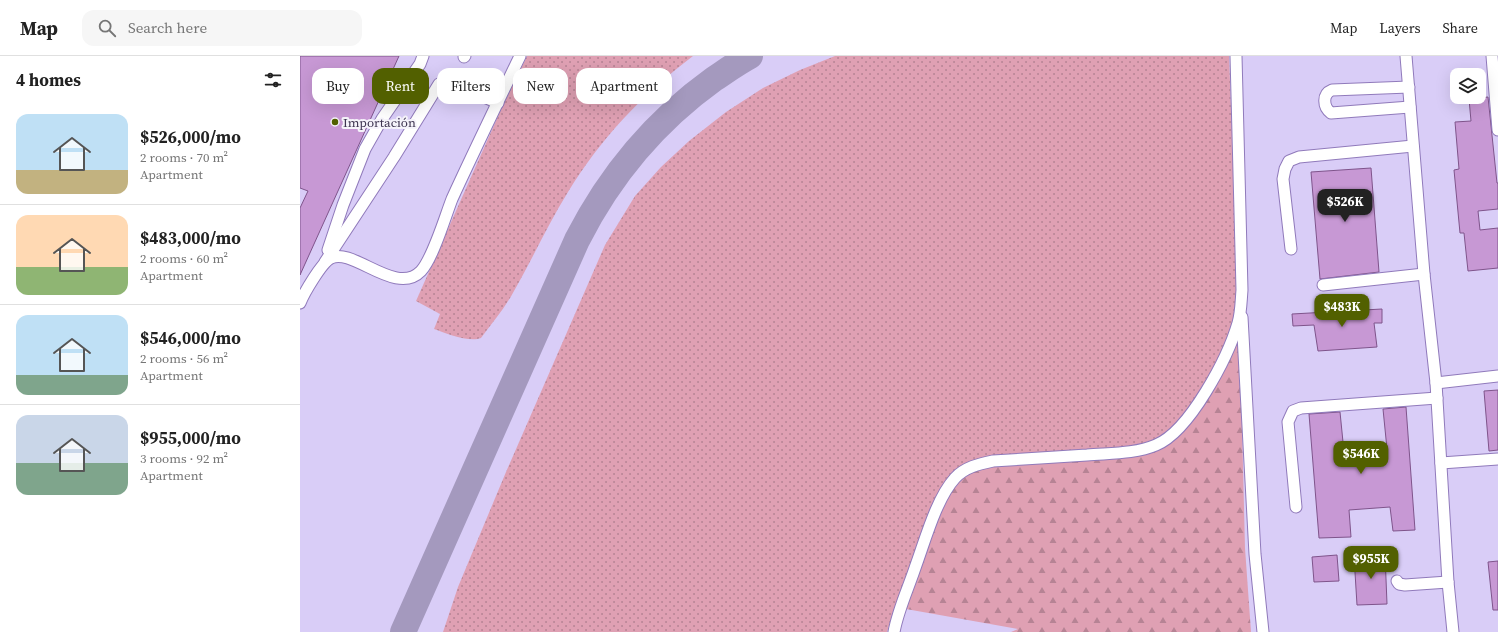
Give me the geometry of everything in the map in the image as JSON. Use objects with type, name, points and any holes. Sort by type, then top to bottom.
[{"type":"lane","points":[[324,263],[364,148],[382,119],[397,100],[420,64],[423,56]]},
{"type":"lane","points":[[505,88],[520,56]]},
{"type":"lane","points":[[1236,56],[1242,290],[1241,309],[1256,554],[1263,632]]},
{"type":"lane","points":[[1406,56],[1424,274],[1436,383],[1448,582],[1453,632]]},
{"type":"lane","points":[[1492,56],[1498,130]]},
{"type":"lane","points":[[300,303],[437,87]]},
{"type":"lane","points":[[1409,87],[1332,90],[1329,91],[1325,97],[1325,105],[1327,110],[1331,112],[1410,107]]},
{"type":"lane","points":[[324,263],[331,258],[338,256],[355,261],[385,275],[399,279],[410,278],[421,271],[429,258],[452,200],[498,104]]},
{"type":"lane","points":[[1291,249],[1283,179],[1285,169],[1289,161],[1299,157],[1413,146]]},
{"type":"lane","points":[[1323,285],[1424,274]]},
{"type":"lane","points":[[894,632],[900,608],[938,505],[948,486],[956,477],[973,466],[993,461],[1124,453],[1157,445],[1171,436],[1182,424],[1210,384],[1232,339],[1238,324],[1241,309]]},
{"type":"lane","points":[[1436,383],[1498,376]]},
{"type":"lane","points":[[1296,506],[1288,422],[1293,411],[1301,408],[1437,398]]},
{"type":"lane","points":[[1440,463],[1498,459]]},
{"type":"lane","points":[[1397,581],[1399,584],[1405,585],[1448,582]]},
{"type":"green space","points":[[527,56],[693,56],[672,74],[672,68],[576,68],[576,104],[637,104],[594,153],[581,172],[561,204],[521,279],[503,309],[481,338],[471,339],[458,337],[434,329],[440,314],[416,301],[503,105],[505,104],[513,85],[513,104],[568,104],[568,68],[521,68]]},
{"type":"green space","points":[[835,56],[1229,56],[1238,283],[1237,299],[1233,326],[1229,337],[1216,366],[1197,397],[1178,423],[1163,435],[1153,440],[930,512],[887,632],[443,632],[458,587],[506,472],[605,245],[635,196],[661,167],[689,141],[726,112],[763,88],[800,70]]},
{"type":"green space","points":[[1236,344],[1240,345],[1245,548],[1251,632],[1011,632],[1018,629],[906,609],[946,498],[959,481],[973,472],[987,466],[1158,449]]},
{"type":"building","name":"Importación","points":[[300,56],[399,56],[394,68],[372,68],[372,104],[377,104],[300,275],[300,208],[308,191],[300,188]]},
{"type":"building","points":[[1486,97],[1488,97],[1498,183],[1498,209],[1478,211],[1480,230],[1498,228],[1498,268],[1468,271],[1464,233],[1460,233],[1454,170],[1459,169],[1455,122],[1471,121],[1469,104],[1486,104]]},
{"type":"building","points":[[1371,168],[1379,272],[1320,279],[1311,172]]},
{"type":"building","points":[[1382,309],[1382,323],[1374,323],[1377,347],[1318,351],[1314,325],[1293,326],[1292,314]]},
{"type":"building","points":[[1498,390],[1498,450],[1489,451],[1484,391]]},
{"type":"building","points":[[1406,407],[1415,530],[1393,531],[1390,507],[1349,510],[1351,537],[1319,538],[1309,414],[1340,412],[1344,452],[1387,449],[1383,409]]},
{"type":"building","points":[[1385,554],[1387,604],[1357,605],[1354,556]]},
{"type":"building","points":[[1337,555],[1339,581],[1314,582],[1312,557]]},
{"type":"building","points":[[1498,561],[1498,610],[1493,610],[1488,562]]},
{"type":"taxiway","points":[[403,632],[577,240],[590,216],[619,172],[635,151],[653,132],[692,96],[714,79],[750,56]]},
{"type":"place","name":"Importación","points":[[335,122]]}]
